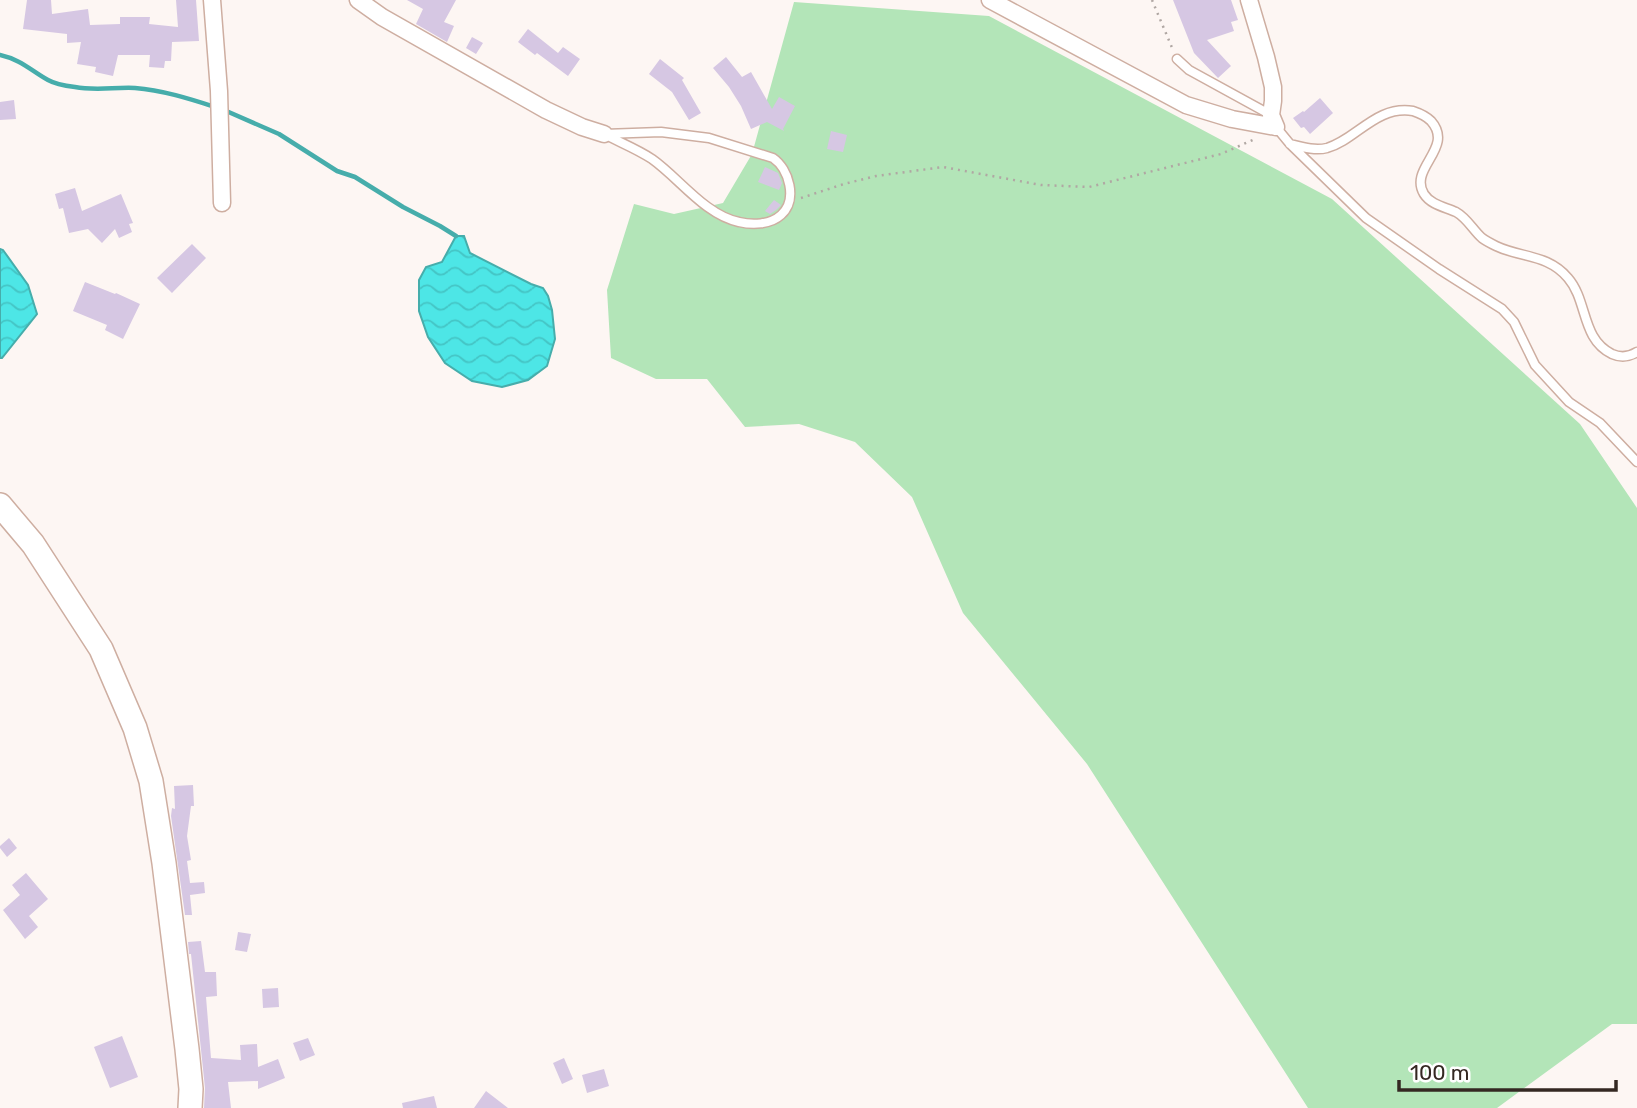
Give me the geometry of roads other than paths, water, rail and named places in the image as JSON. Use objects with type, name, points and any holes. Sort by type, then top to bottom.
[{"type":"street","points":[[212,0],[219,91],[222,203]]},
{"type":"street","points":[[358,0],[382,17],[547,110],[604,134]]},
{"type":"street","points":[[990,0],[1186,105],[1232,119],[1273,121],[1273,87],[1249,0]]},
{"type":"street","points":[[0,505],[33,544],[101,649],[135,728],[151,781],[164,863],[190,1076],[190,1108]]},
{"type":"lane","points":[[1177,59],[1189,70],[1273,121],[1290,144],[1366,218],[1502,309],[1514,322],[1535,365],[1569,402],[1600,423],[1637,462]]},
{"type":"lane","points":[[1290,144],[1312,149],[1327,148],[1374,119],[1403,110],[1419,113],[1431,121],[1438,133],[1438,142],[1422,174],[1420,184],[1430,201],[1466,219],[1483,239],[1552,264],[1569,279],[1578,296],[1587,325],[1596,340],[1608,352],[1620,357],[1637,352]]},
{"type":"lane","points":[[661,132],[709,138],[773,158],[787,174],[789,202],[781,215],[767,222],[753,225],[736,222],[701,201],[652,159],[604,134],[661,132]]},
{"type":"water","points":[[456,236],[464,236],[470,253],[543,288],[548,296],[555,339],[547,366],[528,380],[502,387],[472,381],[445,363],[428,337],[419,311],[419,280],[426,267],[442,262]]},
{"type":"water","points":[[0,249],[28,285],[37,314],[2,358],[0,358]]},
{"type":"waterway","points":[[0,55],[61,85],[90,89],[145,89],[215,107]]},
{"type":"waterway","points":[[224,110],[279,134],[337,171],[355,177],[456,236]]}]
